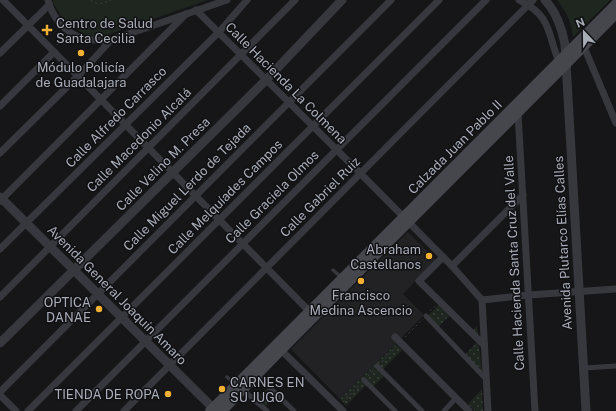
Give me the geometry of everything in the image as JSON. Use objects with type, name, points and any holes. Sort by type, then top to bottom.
[{"type":"main road","name":"Calzada Juan Pablo II","points":[[215,410],[239,387],[309,311],[342,278],[406,220],[518,113],[564,64],[616,4]]},
{"type":"main road","name":"Calzada Juan Pablo II","points":[[239,387],[257,375],[336,295],[406,220],[564,64],[615,17]]},
{"type":"street","points":[[0,53],[49,3],[54,17],[69,33],[79,37],[96,40],[111,40],[226,0]]},
{"type":"street","name":"Calle Alfredo Carrasco","points":[[0,250],[219,32],[247,0]]},
{"type":"street","name":"Calle Macedonio Alcalá","points":[[0,297],[295,0]]},
{"type":"street","name":"Calle Velino M. Presa","points":[[0,343],[266,80],[342,0]]},
{"type":"street","name":"Calle Miguel Lerdo de Tejada","points":[[0,392],[391,0]]},
{"type":"street","name":"Calle Melquíades Campos","points":[[28,411],[439,0]]},
{"type":"street","name":"Calle Graciela Olmos","points":[[76,411],[486,0]]},
{"type":"street","points":[[519,0],[531,2],[546,21],[564,64]]},
{"type":"street","name":"Avenida Plutarco Elías Calles","points":[[545,0],[560,23],[563,34],[586,411]]},
{"type":"street","points":[[2,1],[28,25],[309,311]]},
{"type":"street","name":"Calle Gabriel Ruiz","points":[[124,411],[531,2]]},
{"type":"street","name":"Calle Hacienda La Colmena","points":[[196,10],[452,266],[482,300]]},
{"type":"street","points":[[1,199],[186,14]]},
{"type":"street","points":[[0,153],[78,76],[111,40]]},
{"type":"street","points":[[584,47],[616,123]]},
{"type":"street","points":[[0,106],[53,51]]},
{"type":"street","name":"Calle Hacienda Santa Cruz del Valle","points":[[518,113],[535,411]]},
{"type":"street","points":[[452,266],[522,195]]},
{"type":"street","name":"Avenida General Joaquín Amaro","points":[[1,199],[215,410]]},
{"type":"street","points":[[443,257],[419,281],[484,345]]},
{"type":"street","points":[[488,411],[485,378],[482,300],[528,295],[616,289]]},
{"type":"street","points":[[426,316],[485,378]]},
{"type":"street","points":[[395,337],[469,411]]},
{"type":"street","points":[[281,350],[343,411]]},
{"type":"street","points":[[377,366],[420,410]]},
{"type":"street","points":[[584,368],[616,366]]},
{"type":"street","points":[[257,375],[294,411]]},
{"type":"street","points":[[364,380],[395,411]]},
{"type":"street","points":[[239,387],[267,411]]},
{"type":"street","points":[[0,395],[16,411]]},
{"type":"street","points":[[444,411],[456,398]]},
{"type":"lane","points":[[333,270],[342,278]]},
{"type":"lane","points":[[336,295],[345,296],[370,293]]},
{"type":"lane","points":[[227,377],[239,387]]},
{"type":"path","points":[[91,0],[94,3],[100,4],[112,0]]},
{"type":"path","points":[[53,51],[69,33]]},
{"type":"path","points":[[400,342],[440,301]]},
{"type":"path","points":[[258,402],[271,388]]},
{"type":"shaded area","points":[[53,0],[208,0],[104,36],[87,36],[65,22],[53,3]]},
{"type":"shaded area","points":[[557,0],[610,0],[573,37],[568,17]]},
{"type":"shaded area","points":[[408,232],[436,260],[403,294],[424,315],[340,399],[291,349]]},
{"type":"shaded area","points":[[439,304],[450,315],[438,327],[428,316]]},
{"type":"shaded area","points":[[477,326],[482,373],[465,355],[477,342],[470,334]]},
{"type":"shaded area","points":[[396,344],[402,350],[382,370],[386,374],[372,388],[367,384],[346,406],[340,399]]},
{"type":"shaded area","points":[[268,387],[277,396],[265,407],[256,398]]},
{"type":"shaded area","points":[[482,389],[483,411],[475,411],[468,404]]},
{"type":"place","name":"Centro de Salud Santa Cecilia","points":[[47,30]]},
{"type":"place","name":"Módulo Policía de Guadalajara","points":[[81,53]]},
{"type":"place","name":"Abraham Castellanos","points":[[429,256]]},
{"type":"place","name":"Francisco Medina Ascencio","points":[[361,281]]},
{"type":"place","name":"OPTICA DANAE","points":[[99,309]]},
{"type":"place","name":"CARNES EN SU JUGO","points":[[222,389]]},
{"type":"place","name":"TIENDA DE ROPA","points":[[168,394]]}]
